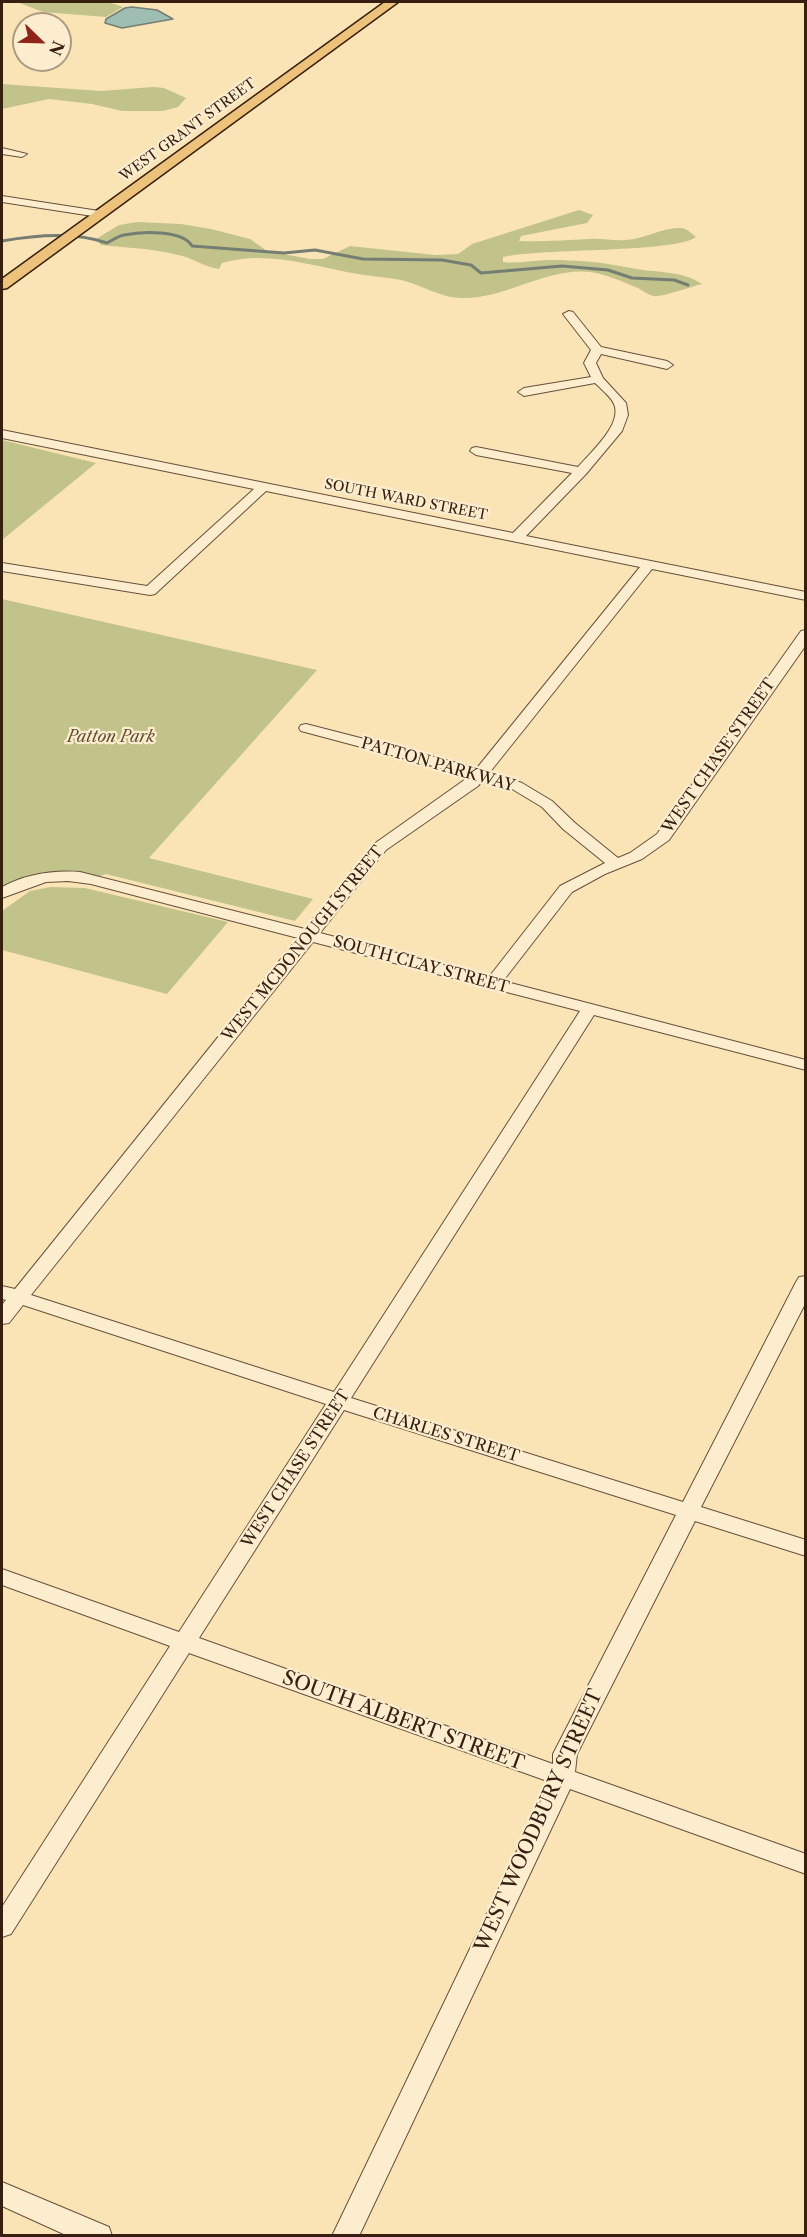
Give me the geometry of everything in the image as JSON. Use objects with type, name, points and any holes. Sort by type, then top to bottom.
[{"type":"main road","name":"WEST GRANT STREET","points":[[2,285],[392,2]]},
{"type":"street","points":[[2,151],[22,154]]},
{"type":"street","points":[[2,199],[99,214]]},
{"type":"street","points":[[569,314],[597,350],[667,365]]},
{"type":"street","points":[[517,537],[616,431],[622,415],[620,403],[598,380],[591,363],[597,350]]},
{"type":"street","points":[[524,392],[598,380]]},
{"type":"street","name":"SOUTH WARD STREET","points":[[2,434],[806,596]]},
{"type":"street","points":[[476,451],[581,471]]},
{"type":"street","points":[[2,567],[150,591],[264,486]]},
{"type":"street","name":"WEST MCDONOUGH STREET","points":[[2,1318],[10,1295],[380,847],[418,819],[463,791],[480,774],[648,565]]},
{"type":"street","name":"WEST CHASE STREET","points":[[492,984],[566,889],[590,875],[636,856],[663,837],[806,634]]},
{"type":"street","name":"PATTON PARKWAY","points":[[306,728],[500,779],[534,795],[617,865]]},
{"type":"street","name":"SOUTH CLAY STREET","points":[[2,893],[33,879],[54,876],[83,877],[806,1065]]},
{"type":"street","name":"WEST CHASE STREET","points":[[2,1927],[589,1010]]},
{"type":"street","name":"WEST WOODBURY STREET","points":[[345,2235],[563,1779],[566,1754],[806,1282]]},
{"type":"street","name":"CHARLES STREET","points":[[10,1295],[806,1548]]},
{"type":"street","name":"SOUTH ALBERT STREET","points":[[2,1577],[806,1864]]},
{"type":"street","points":[[2,2194],[99,2235]]},
{"type":"green space","points":[[17,2],[108,2],[123,7],[106,17],[72,14],[72,12],[43,12]]},
{"type":"green space","points":[[2,84],[101,91],[153,87],[164,88],[186,98],[178,107],[163,111],[122,111],[92,104],[49,99],[2,109]]},
{"type":"green space","points":[[579,210],[593,215],[587,223],[521,236],[519,241],[626,240],[674,228],[687,230],[696,237],[663,246],[521,254],[503,257],[503,262],[571,260],[609,264],[677,274],[702,284],[654,296],[602,274],[574,272],[542,278],[494,294],[462,298],[439,294],[401,280],[271,258],[238,259],[222,263],[219,269],[184,256],[101,245],[96,239],[119,225],[137,222],[181,224],[211,229],[250,239],[267,251],[310,259],[323,259],[350,246],[435,255],[458,254],[472,244]]},
{"type":"green space","points":[[2,440],[96,463],[2,540]]},
{"type":"green space","name":"Patton Park","points":[[2,599],[317,670],[149,858],[313,899],[295,921],[106,874],[92,879],[83,877],[16,884],[2,893]]},
{"type":"green space","points":[[51,887],[85,888],[228,922],[167,994],[2,950],[2,911],[30,891]]},
{"type":"water","points":[[125,8],[157,10],[173,19],[122,28],[105,23],[106,19]]},
{"type":"waterway","points":[[2,241],[54,235],[81,237],[107,243],[124,235],[161,233],[180,237],[192,246],[284,253],[315,250],[363,259],[442,260],[471,265],[481,273],[562,266],[608,270],[632,278],[674,280],[688,285]]}]
